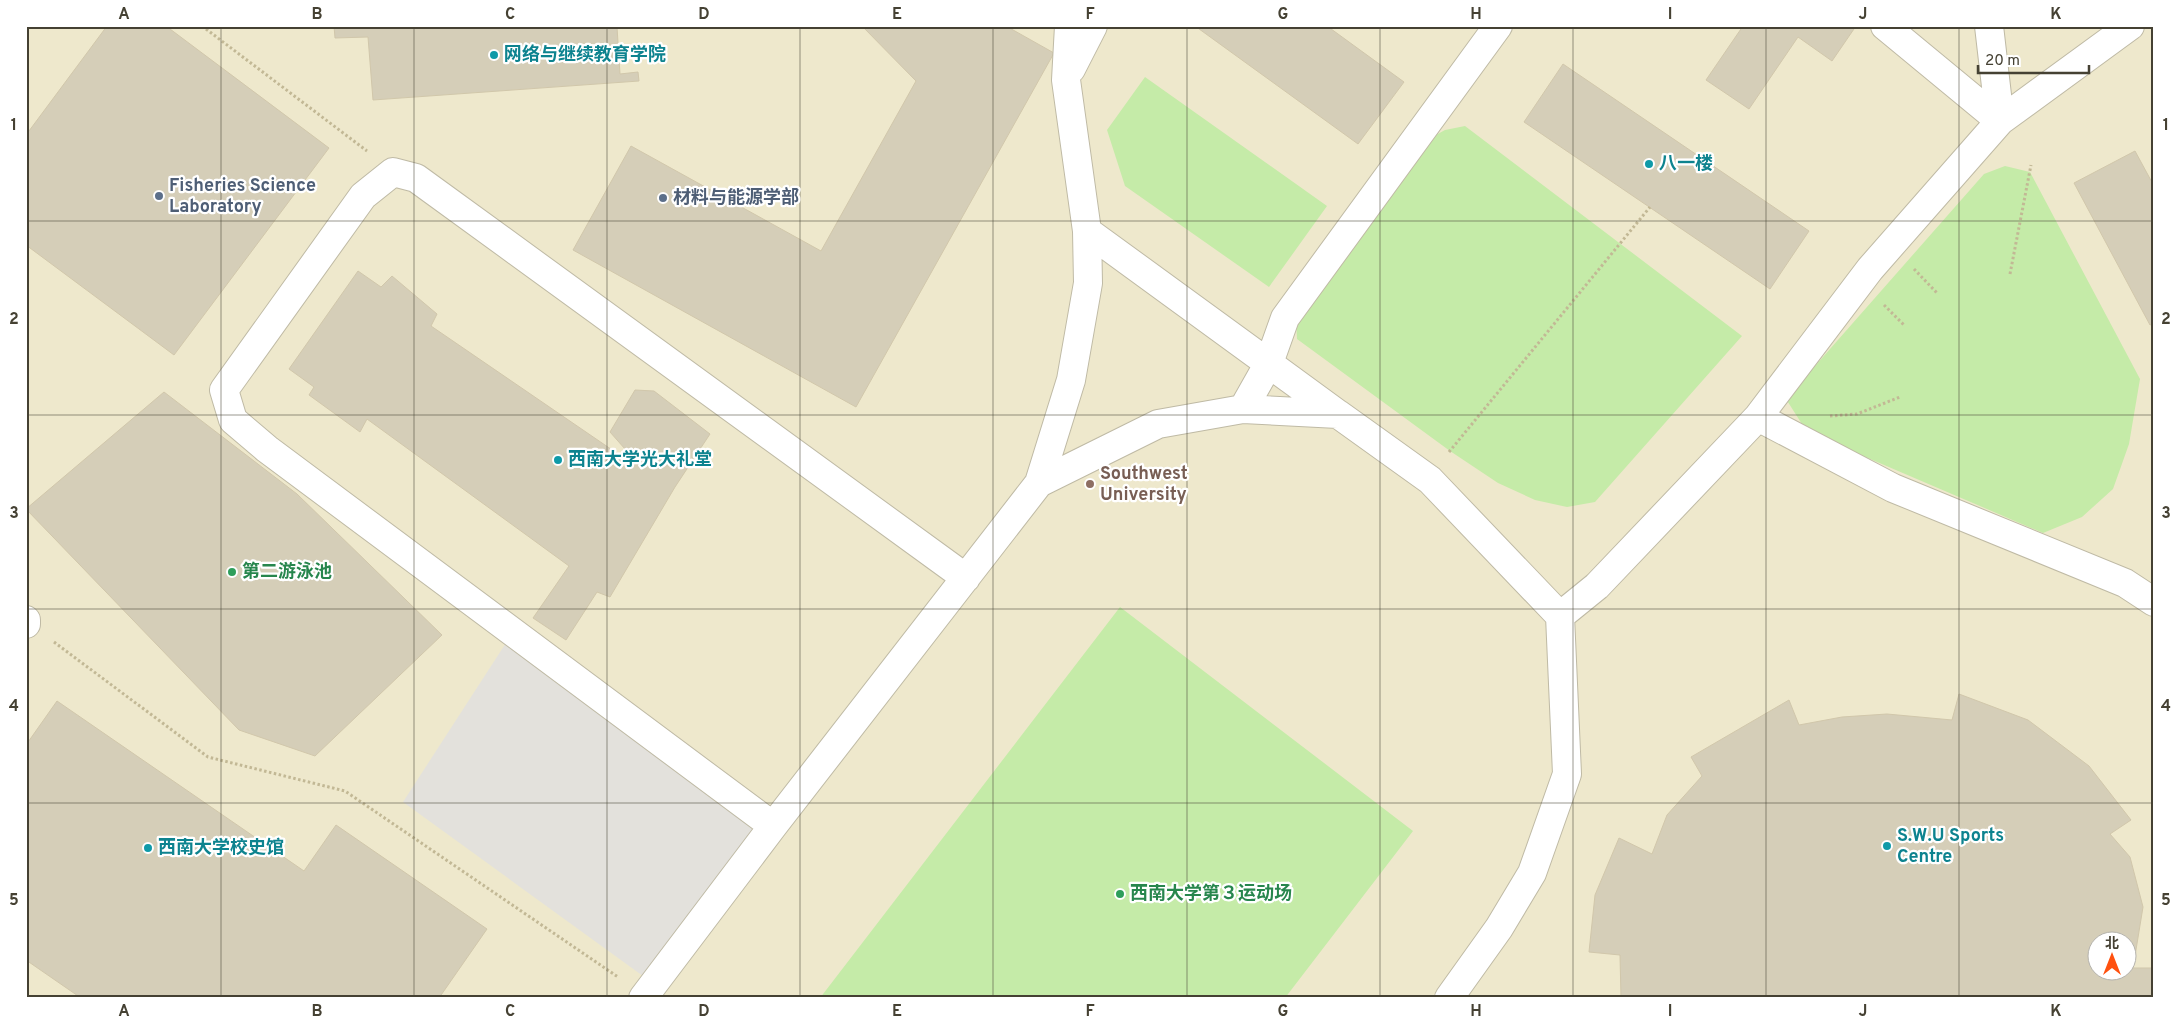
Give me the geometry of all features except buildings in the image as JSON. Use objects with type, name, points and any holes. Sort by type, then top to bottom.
[{"type":"lane","points":[[644,996],[773,826],[1039,483],[1071,380],[1088,283],[1087,231],[1066,80],[1069,26]]},
{"type":"lane","points":[[1066,80],[1093,26]]},
{"type":"lane","points":[[1242,409],[1269,363],[1285,318],[1498,26]]},
{"type":"lane","points":[[1884,26],[2000,121]]},
{"type":"lane","points":[[1989,26],[2000,121]]},
{"type":"lane","points":[[1560,616],[1597,586],[1758,417],[1870,270],[2000,121],[2130,26]]},
{"type":"lane","points":[[773,826],[267,449],[232,420],[224,390],[363,196],[393,172],[416,178],[966,578]]},
{"type":"lane","points":[[1087,231],[1430,480],[1560,616],[1567,774],[1532,873],[1499,928],[1449,998]]},
{"type":"lane","points":[[1039,483],[1158,424],[1242,409],[1338,414]]},
{"type":"lane","points":[[1758,417],[1893,488],[2125,583],[2154,602]]},
{"type":"path","points":[[202,26],[393,172]]},
{"type":"path","points":[[2010,274],[2031,165]]},
{"type":"path","points":[[1430,480],[1450,451],[1650,207]]},
{"type":"path","points":[[1821,416],[1857,414],[1900,397]]},
{"type":"path","points":[[27,622],[208,758],[345,791],[644,996]]},
{"type":"shaded area","name":"Southwest University","points":[[26,26],[2154,26],[2154,998],[26,998]]},
{"type":"shaded area","points":[[513,632],[773,826],[654,984],[403,802]]},
{"type":"green space","points":[[1145,77],[1327,206],[1269,287],[1125,186],[1107,130]]},
{"type":"green space","points":[[1465,126],[1742,336],[1595,502],[1567,507],[1535,500],[1498,483],[1450,451],[1297,339],[1296,318],[1427,140],[1445,130]]},
{"type":"green space","points":[[2005,166],[2030,172],[2140,379],[2129,444],[2113,489],[2082,517],[2043,533],[1807,432],[1786,399],[1984,174]]},
{"type":"green space","points":[[1120,607],[1413,831],[1285,998],[820,998]]},
{"type":"place","name":"网络与继续教育学院","points":[[494,55]]},
{"type":"place","name":"八一楼","points":[[1649,164]]},
{"type":"place","name":"Fisheries Science Laboratory","points":[[159,196]]},
{"type":"place","name":"材料与能源学部","points":[[663,198]]},
{"type":"place","name":"西南大学光大礼堂","points":[[558,460]]},
{"type":"place","name":"Southwest University","points":[[1090,484]]},
{"type":"place","name":"第二游泳池","points":[[232,572]]},
{"type":"place","name":"S.W.U Sports Centre","points":[[1887,846]]},
{"type":"place","name":"西南大学校史馆","points":[[148,848]]},
{"type":"place","name":"西南大学第３运动场","points":[[1120,894]]}]
